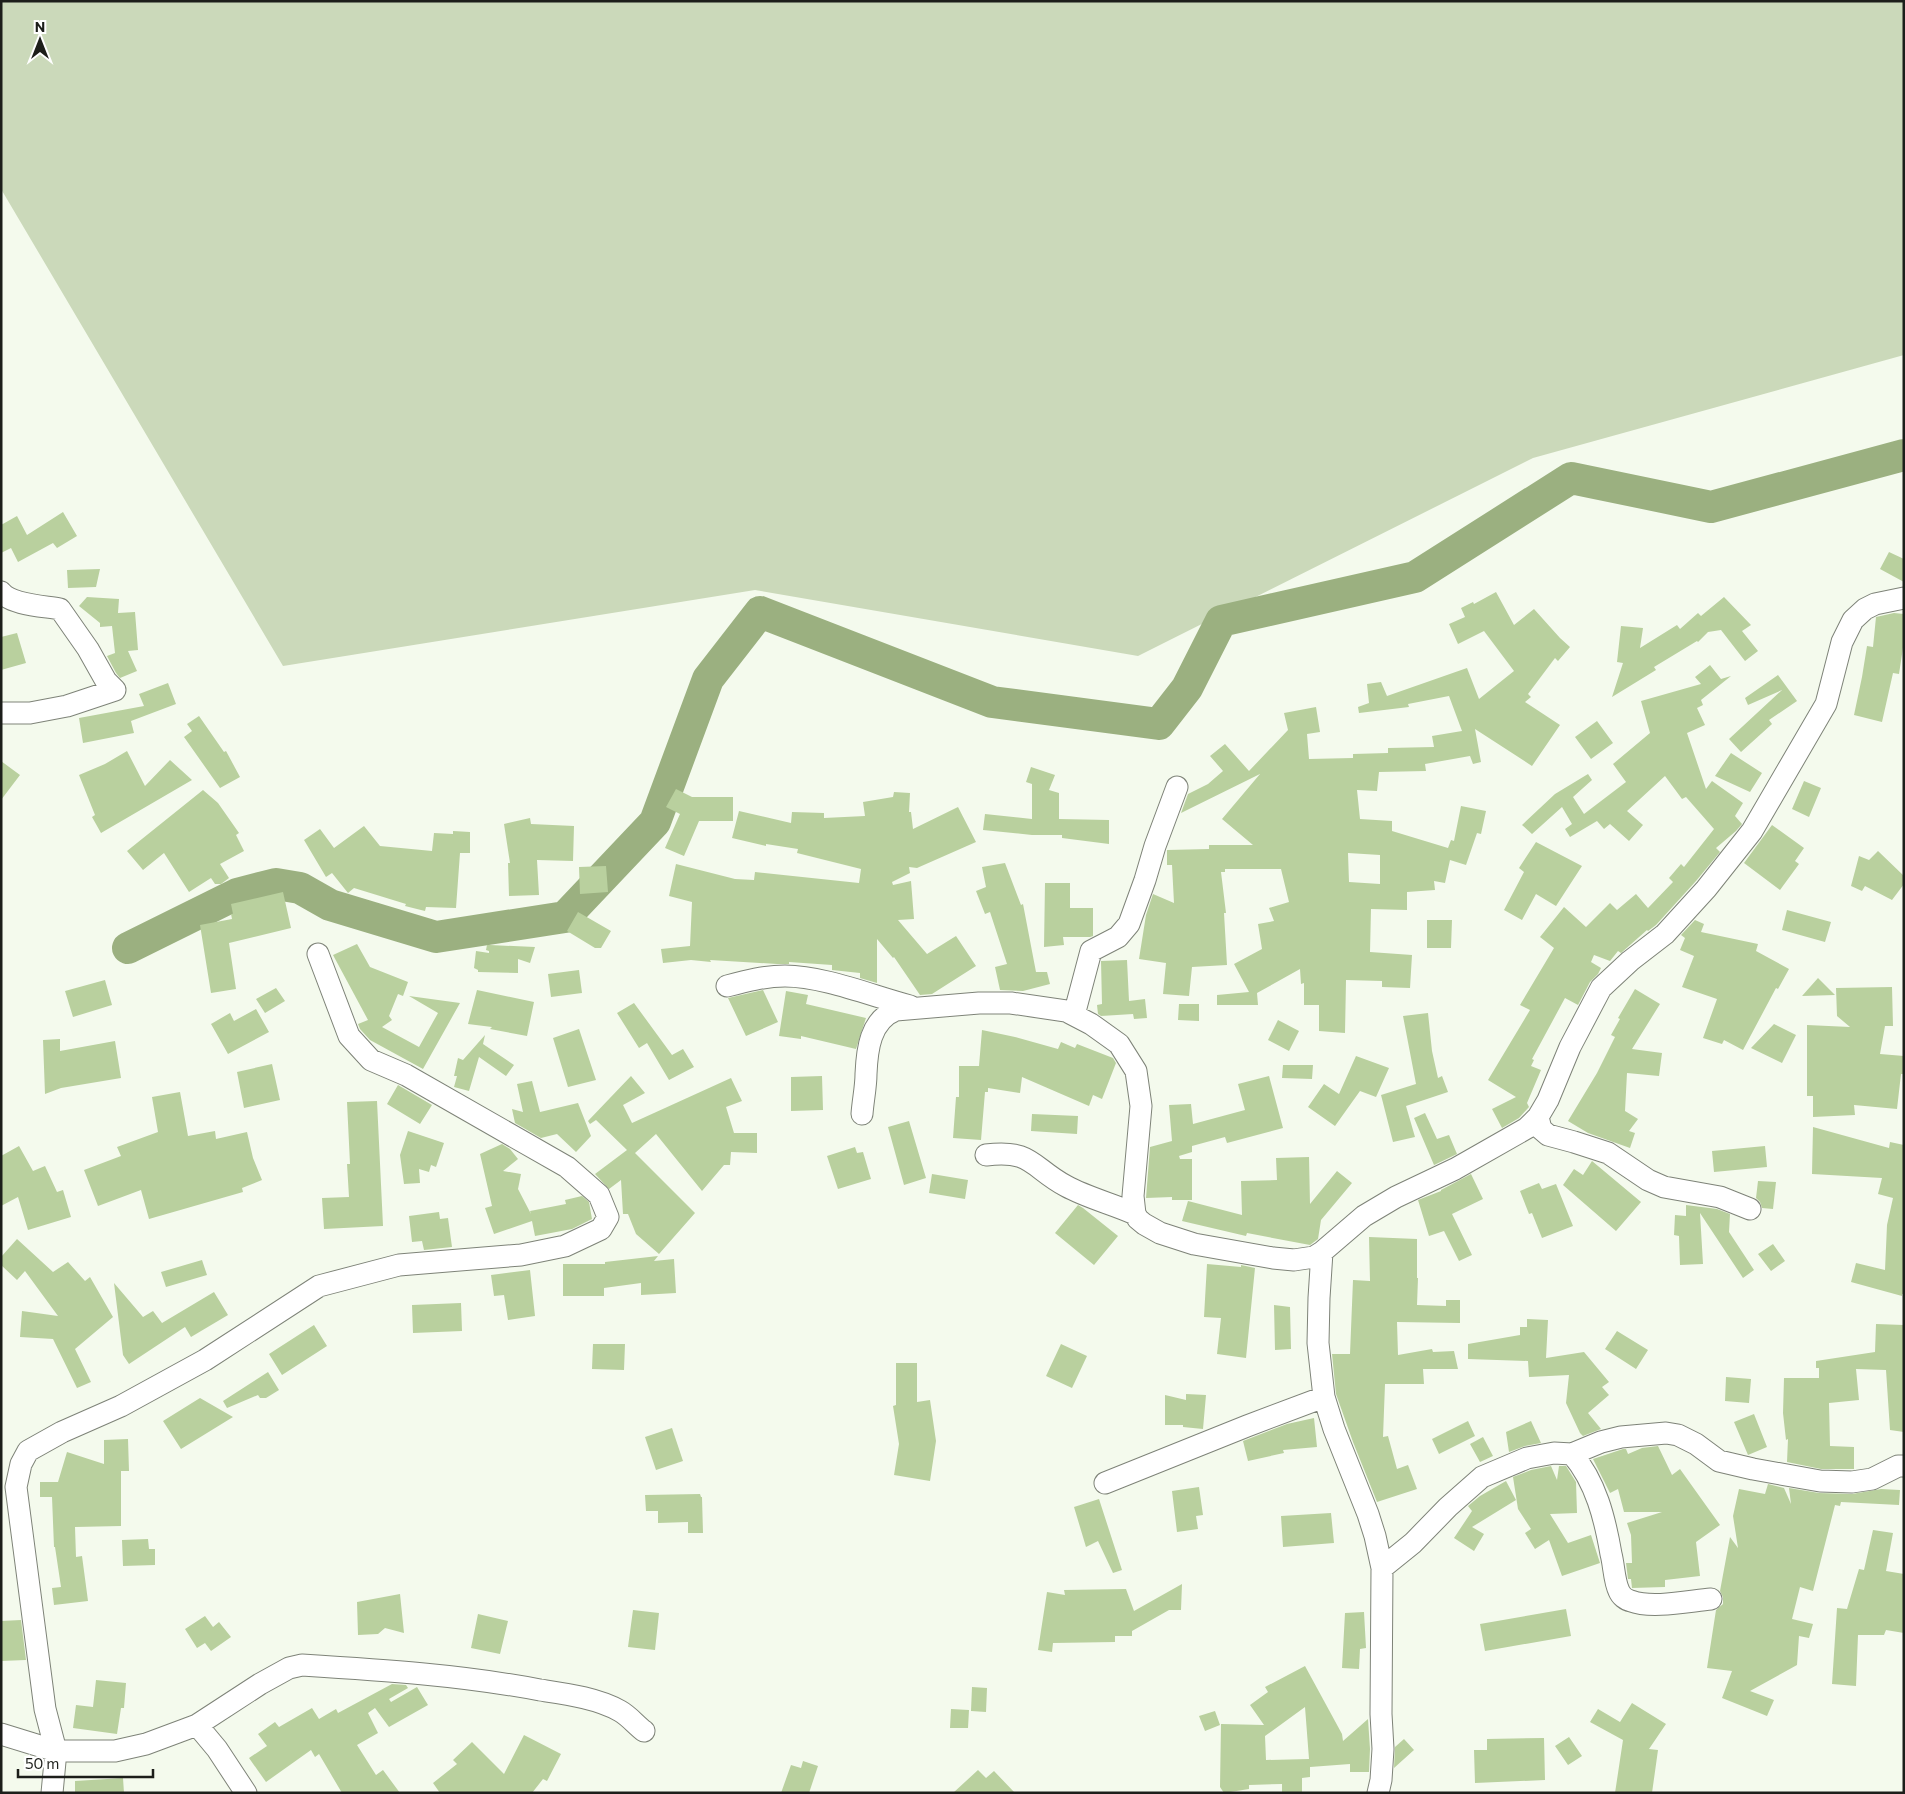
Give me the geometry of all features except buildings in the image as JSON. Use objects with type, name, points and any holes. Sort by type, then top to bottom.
[{"type":"street","points":[[1,592],[6,598],[32,605],[60,609],[88,649],[106,681],[116,690],[58,708],[30,713],[1,713]]},
{"type":"street","points":[[862,1114],[866,1062],[870,1041],[882,1018],[889,1012],[979,1003],[1011,1003],[1055,1008],[1074,1015],[1119,1044],[1136,1071],[1140,1106],[1132,1196],[1136,1214],[1144,1224],[1194,1244],[1273,1258],[1306,1258],[1322,1252],[1364,1216],[1479,1156],[1527,1128],[1538,1117],[1548,1100],[1570,1047],[1602,988],[1630,961],[1665,934],[1706,889],[1752,831],[1826,704],[1842,642],[1853,620],[1864,609],[1875,604],[1904,598]]},
{"type":"street","points":[[1074,1015],[1091,951],[1124,932],[1134,915],[1154,846],[1177,787]]},
{"type":"street","points":[[52,1793],[56,1751],[45,1709],[16,1487],[21,1464],[28,1451],[62,1432],[121,1406],[205,1360],[319,1286],[399,1265],[521,1254],[566,1246],[601,1229],[608,1217],[599,1195],[567,1167],[406,1075],[371,1060],[349,1036],[318,954]]},
{"type":"street","points":[[727,986],[759,978],[786,976],[825,982],[917,1008]]},
{"type":"street","points":[[1538,1117],[1542,1129],[1548,1135],[1608,1154],[1648,1180],[1664,1187],[1720,1197],[1750,1209]]},
{"type":"street","points":[[986,1155],[1006,1153],[1020,1156],[1036,1164],[1067,1187],[1136,1214]]},
{"type":"street","points":[[1322,1252],[1318,1298],[1318,1342],[1324,1397],[1334,1429],[1368,1514],[1382,1568],[1381,1714],[1383,1749],[1381,1780],[1378,1793]]},
{"type":"street","points":[[1105,1483],[1324,1397]]},
{"type":"street","points":[[1382,1568],[1413,1543],[1448,1507],[1482,1477],[1527,1458],[1554,1453],[1572,1454],[1606,1441],[1666,1433],[1687,1439],[1720,1461],[1820,1481],[1852,1482],[1872,1479],[1898,1466],[1904,1466]]},
{"type":"street","points":[[1572,1454],[1583,1469],[1595,1494],[1609,1542],[1618,1588],[1623,1596],[1630,1601],[1648,1604],[1711,1599]]},
{"type":"street","points":[[1,1734],[56,1751],[115,1751],[146,1744],[197,1725],[267,1680],[289,1668],[302,1664],[422,1672],[490,1680],[562,1694],[596,1702],[621,1712],[644,1731]]},
{"type":"street","points":[[197,1725],[217,1749],[246,1793]]},
{"type":"green space","points":[[1,1],[1904,1],[1904,355],[1533,458],[1138,656],[755,590],[283,666],[1,189]]},
{"type":"waterway","points":[[128,948],[237,894],[276,884],[300,888],[330,905],[436,937],[565,917],[655,822],[708,679],[760,612],[992,702],[1159,724],[1187,688],[1221,621],[1415,577],[1571,478],[1711,507],[1904,455]]}]
